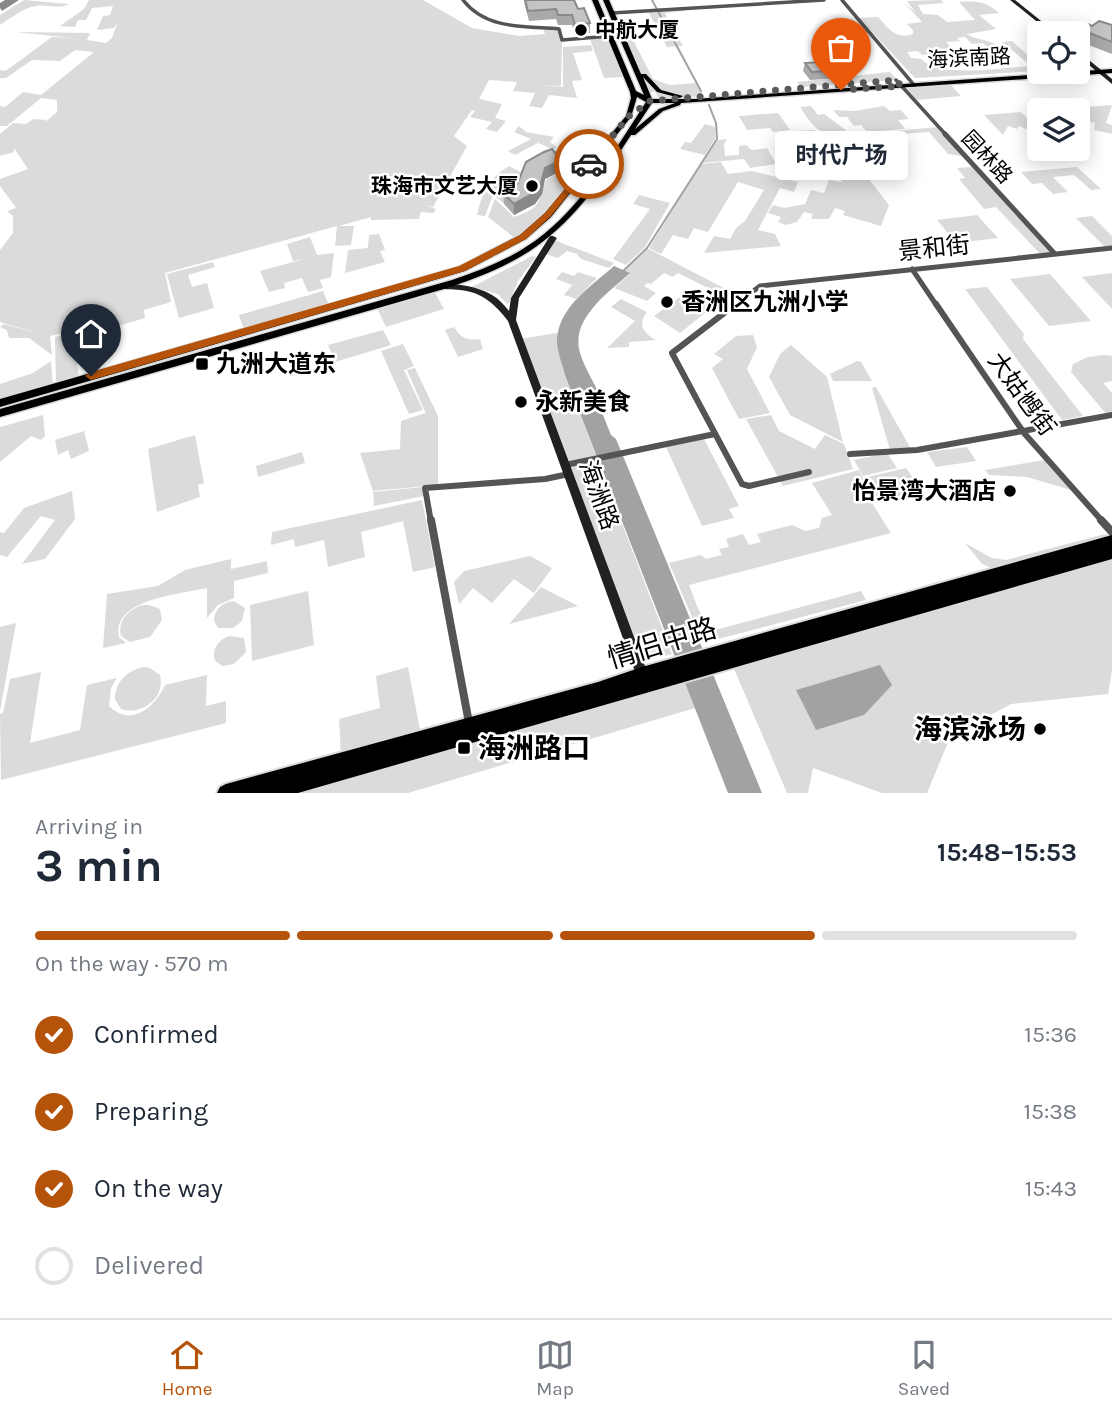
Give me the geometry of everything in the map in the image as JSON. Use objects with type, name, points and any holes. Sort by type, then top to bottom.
[{"type":"highway","name":"情侣中路","points":[[713,661],[1112,541]]},
{"type":"highway","name":"情侣中路","points":[[226,793],[1112,553]]},
{"type":"highway","name":"情侣中路","points":[[267,793],[470,729]]},
{"type":"main road","points":[[595,0],[633,92],[629,116]]},
{"type":"main road","points":[[606,0],[650,101]]},
{"type":"main road","points":[[631,58],[659,91],[697,99]]},
{"type":"main road","name":"海滨南路","points":[[911,82],[1112,69]]},
{"type":"main road","name":"海滨南路","points":[[1090,70],[1098,70]]},
{"type":"main road","name":"海滨南路","points":[[650,101],[1027,73]]},
{"type":"main road","points":[[633,92],[650,101]]},
{"type":"main road","points":[[613,154],[661,110],[697,99]]},
{"type":"main road","points":[[0,403],[462,269],[523,237],[548,215],[629,116],[650,101]]},
{"type":"main road","points":[[0,413],[441,287],[495,268],[547,236],[567,216],[650,101]]},
{"type":"street","points":[[463,0],[467,8],[483,20],[559,29],[562,40],[610,36]]},
{"type":"street","points":[[612,13],[824,0]]},
{"type":"street","points":[[842,0],[911,82]]},
{"type":"street","points":[[1012,0],[1039,21]]},
{"type":"street","points":[[1090,63],[1112,82]]},
{"type":"street","name":"园林路","points":[[899,83],[1055,254]]},
{"type":"street","points":[[512,320],[515,298],[553,238]]},
{"type":"street","name":"景和街","points":[[715,434],[672,353],[760,286],[1112,247]]},
{"type":"street","name":"大姑乸街","points":[[912,270],[1024,433],[1112,532]]},
{"type":"street","points":[[441,287],[469,288],[486,294],[502,304],[512,320]]},
{"type":"street","name":"海洲路","points":[[512,320],[644,680]]},
{"type":"street","points":[[850,454],[917,450],[1024,433],[1112,415]]},
{"type":"street","points":[[470,729],[425,488],[545,479],[595,459],[715,434],[742,484],[749,486],[810,472]]},
{"type":"shaded area","points":[[24,0],[69,4],[61,7],[31,7],[0,25],[0,15]]},
{"type":"shaded area","points":[[89,0],[423,0],[472,28],[519,36],[545,34],[543,28],[557,29],[562,40],[561,86],[541,85],[563,87],[563,47],[591,45],[593,51],[573,53],[582,80],[572,81],[577,98],[549,95],[542,108],[529,106],[535,93],[513,91],[517,82],[489,80],[479,99],[502,104],[495,118],[506,121],[497,132],[486,129],[492,122],[470,117],[475,111],[472,110],[454,136],[467,146],[433,207],[424,205],[436,209],[434,213],[421,212],[419,219],[371,220],[371,217],[339,226],[354,226],[351,245],[335,246],[337,226],[165,273],[171,302],[144,310],[145,318],[74,339],[79,378],[56,385],[55,337],[89,327],[50,336],[52,355],[29,338],[9,338],[7,330],[0,327],[4,324],[47,336],[0,322],[0,250],[13,233],[13,216],[7,211],[16,208],[0,186],[0,179],[28,169],[14,148],[14,152],[0,156],[0,134],[13,123],[26,124],[33,119],[46,120],[44,123],[57,112],[57,100],[41,98],[7,126],[0,126],[0,106],[5,107],[23,92],[41,95],[94,52],[75,50],[60,61],[32,60],[6,78],[0,78],[0,68],[1,71],[7,70],[52,37],[72,38],[16,32],[90,33],[87,40],[106,43],[112,38],[118,21],[114,28],[97,30],[103,16],[110,15],[113,6],[92,8],[86,20],[78,20],[75,27],[60,26],[84,9]]},
{"type":"shaded area","points":[[941,0],[944,3],[918,5],[923,14],[938,15],[947,22],[975,20],[959,2],[990,6],[999,13],[979,15],[996,29],[967,34],[1002,49],[973,51],[970,48],[986,46],[983,43],[972,44],[965,37],[957,38],[960,41],[946,42],[956,52],[922,55],[918,51],[907,52],[911,58],[921,59],[942,69],[1027,66],[1027,72],[915,78],[859,18],[878,17],[897,34],[913,34],[907,24],[922,22],[903,2],[915,12],[907,1]]},
{"type":"shaded area","points":[[683,7],[686,11],[665,13],[683,46],[667,47],[648,11]]},
{"type":"shaded area","points":[[622,34],[630,34],[653,79],[670,85],[696,83],[703,96],[659,99],[655,92],[647,92]]},
{"type":"shaded area","points":[[609,37],[625,77],[604,78],[590,39]]},
{"type":"shaded area","points":[[1012,41],[1027,54],[1027,63],[1002,42]]},
{"type":"shaded area","points":[[890,72],[897,80],[801,87],[797,82]]},
{"type":"shaded area","points":[[949,83],[961,96],[916,100],[905,87]]},
{"type":"shaded area","points":[[1112,105],[1106,123],[1112,125],[1112,134],[1094,130],[1095,123],[1090,122],[1090,107]]},
{"type":"shaded area","points":[[811,106],[818,115],[824,114],[851,134],[820,131],[800,107]]},
{"type":"shaded area","points":[[884,106],[890,111],[901,110],[909,119],[898,120],[905,129],[867,132],[861,125],[854,126],[847,117],[839,117],[833,110],[855,111]]},
{"type":"shaded area","points":[[1021,112],[1027,118],[1027,130],[1008,126],[1003,135],[984,115]]},
{"type":"shaded area","points":[[778,113],[790,130],[747,130],[739,116]]},
{"type":"shaded area","points":[[705,124],[715,127],[715,139],[705,155],[680,149],[685,142],[691,143]]},
{"type":"shaded area","points":[[519,126],[526,132],[554,137],[550,142],[557,147],[553,150],[535,141],[538,143],[515,155],[508,151],[531,139],[514,132]]},
{"type":"shaded area","points":[[937,127],[962,156],[948,154],[929,132],[825,140],[826,144],[819,145],[829,160],[788,164],[780,152],[800,150],[799,147],[806,146],[796,131],[813,130],[832,137]]},
{"type":"shaded area","points":[[727,139],[724,144],[725,156],[739,155],[739,146],[746,145],[752,150],[767,148],[776,164],[750,168],[744,159],[702,163],[718,140]]},
{"type":"shaded area","points":[[559,149],[592,158],[547,214],[516,239],[488,217],[495,199],[514,217],[535,207],[547,179],[563,171],[550,154]]},
{"type":"shaded area","points":[[721,162],[728,174],[752,171],[798,182],[794,192],[780,188],[758,230],[775,234],[781,246],[704,253],[714,236],[730,239],[764,190],[738,182],[708,232],[694,228],[688,239],[673,235],[661,254],[649,248],[701,164]]},
{"type":"shaded area","points":[[858,165],[889,205],[881,226],[843,215],[845,211],[835,208],[829,219],[811,219],[813,214],[804,212],[797,222],[786,225],[778,222],[781,217],[768,213],[773,205],[784,208],[805,204],[811,190],[824,193],[829,180],[841,182],[844,173],[825,169]]},
{"type":"shaded area","points":[[509,166],[524,174],[509,201],[503,203],[493,195],[485,216],[477,215],[487,186]]},
{"type":"shaded area","points":[[972,167],[1053,253],[1040,254],[996,207],[984,209],[959,179],[965,178],[957,168]]},
{"type":"shaded area","points":[[1077,167],[1101,189],[1091,190],[1074,175],[1053,177],[1068,192],[1053,194],[1042,183],[1032,184],[1021,172]]},
{"type":"shaded area","points":[[639,195],[670,203],[645,247],[626,265],[613,259],[650,209],[633,204]]},
{"type":"shaded area","points":[[977,215],[998,238],[956,243],[937,220]]},
{"type":"shaded area","points":[[1092,216],[1112,236],[1112,246],[1105,247],[1076,218]]},
{"type":"shaded area","points":[[379,234],[385,250],[380,251],[385,262],[345,273],[348,250],[368,248],[369,235]]},
{"type":"shaded area","points":[[310,237],[317,255],[334,253],[331,277],[320,280],[323,288],[308,292],[302,278],[284,283],[285,288],[269,292],[260,271],[304,259],[293,261],[287,244]]},
{"type":"shaded area","points":[[554,240],[614,263],[609,268],[581,259],[577,254],[567,251],[558,258],[545,254]]},
{"type":"shaded area","points":[[647,248],[741,297],[728,307],[722,295],[678,273],[673,277],[664,273],[651,284],[644,286],[656,293],[647,301],[614,288],[630,274],[624,270]]},
{"type":"shaded area","points":[[532,256],[536,257],[518,281],[509,303],[498,294],[472,287]]},
{"type":"shaded area","points":[[213,262],[215,267],[188,275],[192,287],[207,283],[214,308],[179,318],[167,274]]},
{"type":"shaded area","points":[[614,266],[630,273],[602,298],[586,318],[580,329],[580,353],[601,398],[599,405],[611,435],[616,439],[762,793],[728,793],[560,359],[557,337],[566,312]]},
{"type":"shaded area","points":[[562,272],[574,276],[578,272],[597,278],[576,299],[564,295],[572,285],[556,279]]},
{"type":"shaded area","points":[[1112,273],[1112,309],[1082,277]]},
{"type":"shaded area","points":[[1050,274],[1091,321],[1049,326],[1010,279]]},
{"type":"shaded area","points":[[987,287],[1024,334],[1023,339],[1083,416],[1062,420],[965,289]]},
{"type":"shaded area","points":[[691,289],[712,293],[716,299],[715,305],[680,333],[654,316]]},
{"type":"shaded area","points":[[323,291],[329,305],[244,330],[239,315]]},
{"type":"shaded area","points":[[434,291],[444,309],[386,327],[377,308]]},
{"type":"shaded area","points":[[621,299],[647,312],[642,325],[648,335],[656,340],[629,342],[629,347],[607,348],[635,321],[611,307]]},
{"type":"shaded area","points":[[454,327],[465,338],[480,339],[483,349],[458,357],[445,330]]},
{"type":"shaded area","points":[[383,330],[391,345],[335,362],[328,345]]},
{"type":"shaded area","points":[[557,333],[565,375],[672,654],[646,661],[605,572],[519,339]]},
{"type":"shaded area","points":[[753,335],[757,347],[747,369],[770,413],[739,419],[712,368],[723,359],[714,354],[736,336]]},
{"type":"shaded area","points":[[403,344],[414,366],[404,370],[423,410],[409,414],[381,351]]},
{"type":"shaded area","points":[[791,345],[827,377],[843,442],[790,415],[769,377],[780,354]]},
{"type":"shaded area","points":[[1112,356],[1112,381],[1103,383],[1112,393],[1112,414],[1107,415],[1071,372],[1073,364],[1088,357]]},
{"type":"shaded area","points":[[51,361],[53,386],[0,402],[0,384],[33,373]]},
{"type":"shaded area","points":[[857,361],[861,362],[872,381],[833,381],[830,374]]},
{"type":"shaded area","points":[[415,368],[438,416],[438,485],[373,491],[360,453],[400,449],[401,421],[425,413],[427,416],[407,370]]},
{"type":"shaded area","points":[[876,387],[911,449],[890,450],[872,388]]},
{"type":"shaded area","points":[[43,415],[45,436],[41,440],[31,436],[0,462],[0,427]]},
{"type":"shaded area","points":[[771,415],[779,431],[815,449],[825,435],[844,444],[853,469],[783,486],[746,419]]},
{"type":"shaded area","points":[[84,431],[89,451],[71,459],[68,450],[58,455],[55,440]]},
{"type":"shaded area","points":[[195,435],[204,483],[198,485],[200,497],[157,512],[148,449]]},
{"type":"shaded area","points":[[704,439],[739,506],[729,509],[734,518],[702,526],[666,447]]},
{"type":"shaded area","points":[[967,447],[976,461],[936,467],[927,452]]},
{"type":"shaded area","points":[[302,452],[305,463],[258,477],[256,466]]},
{"type":"shaded area","points":[[887,453],[897,468],[863,476],[854,460]]},
{"type":"shaded area","points":[[1044,460],[1071,490],[1027,477],[989,475],[985,470]]},
{"type":"shaded area","points":[[906,468],[922,490],[872,503],[891,533],[689,585],[703,617],[719,629],[861,591],[866,600],[703,643],[669,563],[701,555],[706,559],[722,555],[719,549],[729,547],[726,539],[743,534],[749,545],[761,542],[757,534],[792,525],[805,531],[819,528],[822,518],[832,515],[812,483],[859,470],[863,478]]},
{"type":"shaded area","points":[[423,487],[424,496],[374,506],[373,492]]},
{"type":"shaded area","points":[[72,491],[75,519],[45,559],[22,564],[55,520],[41,516],[7,557],[0,555],[0,532],[4,533],[24,508]]},
{"type":"shaded area","points":[[422,500],[435,567],[413,572],[403,521],[361,532],[365,557],[328,567],[324,540],[295,547],[294,539],[271,545],[272,532]]},
{"type":"shaded area","points":[[1105,534],[1106,536],[992,568],[982,564],[965,543],[992,558],[1006,560]]},
{"type":"shaded area","points":[[530,556],[552,568],[534,593],[514,579],[492,603],[473,588],[459,604],[454,582],[464,571]]},
{"type":"shaded area","points":[[1112,556],[1112,670],[1108,694],[1011,704],[987,717],[949,740],[927,793],[882,793],[813,768],[808,793],[787,793],[732,664]]},
{"type":"shaded area","points":[[231,559],[231,569],[267,561],[268,573],[234,581],[234,598],[218,605],[207,618],[207,588],[150,600],[136,606],[119,624],[119,637],[126,643],[103,648],[107,594],[158,586],[185,570]]},
{"type":"shaded area","points":[[541,587],[578,606],[509,624]]},
{"type":"shaded area","points":[[308,591],[314,645],[252,661],[250,605]]},
{"type":"shaded area","points":[[234,601],[245,608],[242,621],[233,628],[218,628],[214,621],[217,610]]},
{"type":"shaded area","points":[[142,605],[160,609],[162,620],[150,637],[130,642],[121,636],[122,620]]},
{"type":"shaded area","points":[[16,623],[0,711],[0,627]]},
{"type":"shaded area","points":[[229,636],[244,638],[246,652],[234,664],[223,666],[215,661],[214,653],[219,643]]},
{"type":"shaded area","points":[[880,665],[892,685],[864,715],[816,730],[796,690]]},
{"type":"shaded area","points":[[143,667],[160,675],[161,683],[156,697],[151,703],[137,710],[121,709],[115,699],[117,687],[127,674]]},
{"type":"shaded area","points":[[408,667],[421,735],[341,755],[339,719],[380,708],[376,676]]},
{"type":"shaded area","points":[[41,672],[30,743],[80,730],[87,685],[117,678],[111,688],[109,706],[117,712],[134,715],[149,707],[165,685],[207,675],[206,706],[226,701],[226,723],[1,780],[0,714],[3,713],[10,679]]},
{"type":"shaded area","points":[[683,677],[695,708],[408,793],[288,793]]},
{"type":"building","points":[[525,0],[574,0],[578,9],[584,8],[590,23],[575,25],[572,15],[558,15],[556,9],[528,11]]},
{"type":"building","points":[[1099,21],[1112,25],[1112,42],[1090,33],[1090,25]]},
{"type":"building","points":[[835,61],[842,70],[812,72],[805,63]]},
{"type":"building","points":[[552,149],[561,160],[545,168],[541,183],[534,193],[514,204],[503,193],[516,187],[526,162]]},
{"type":"waterway","points":[[652,0],[701,91]]},
{"type":"waterway","points":[[622,272],[647,248],[717,139],[716,123],[709,105]]},
{"type":"way so far","points":[[589,164],[629,116],[650,101],[896,80],[901,86],[841,90]]},
{"type":"place","name":"中航大厦","points":[[581,30]]},
{"type":"place","name":"时代广场","points":[[841,90]]},
{"type":"place","name":"珠海市文艺大厦","points":[[532,186]]},
{"type":"place","name":"香洲区九洲小学","points":[[667,302]]},
{"type":"place","name":"九洲大道东","points":[[202,364]]},
{"type":"place","name":"永新美食","points":[[521,402]]},
{"type":"place","name":"怡景湾大酒店","points":[[1010,491]]},
{"type":"place","name":"海滨泳场","points":[[1040,729]]},
{"type":"place","name":"海洲路口","points":[[464,748]]},
{"type":"route","points":[[91,376],[462,269],[523,237],[548,215],[589,164]]}]
